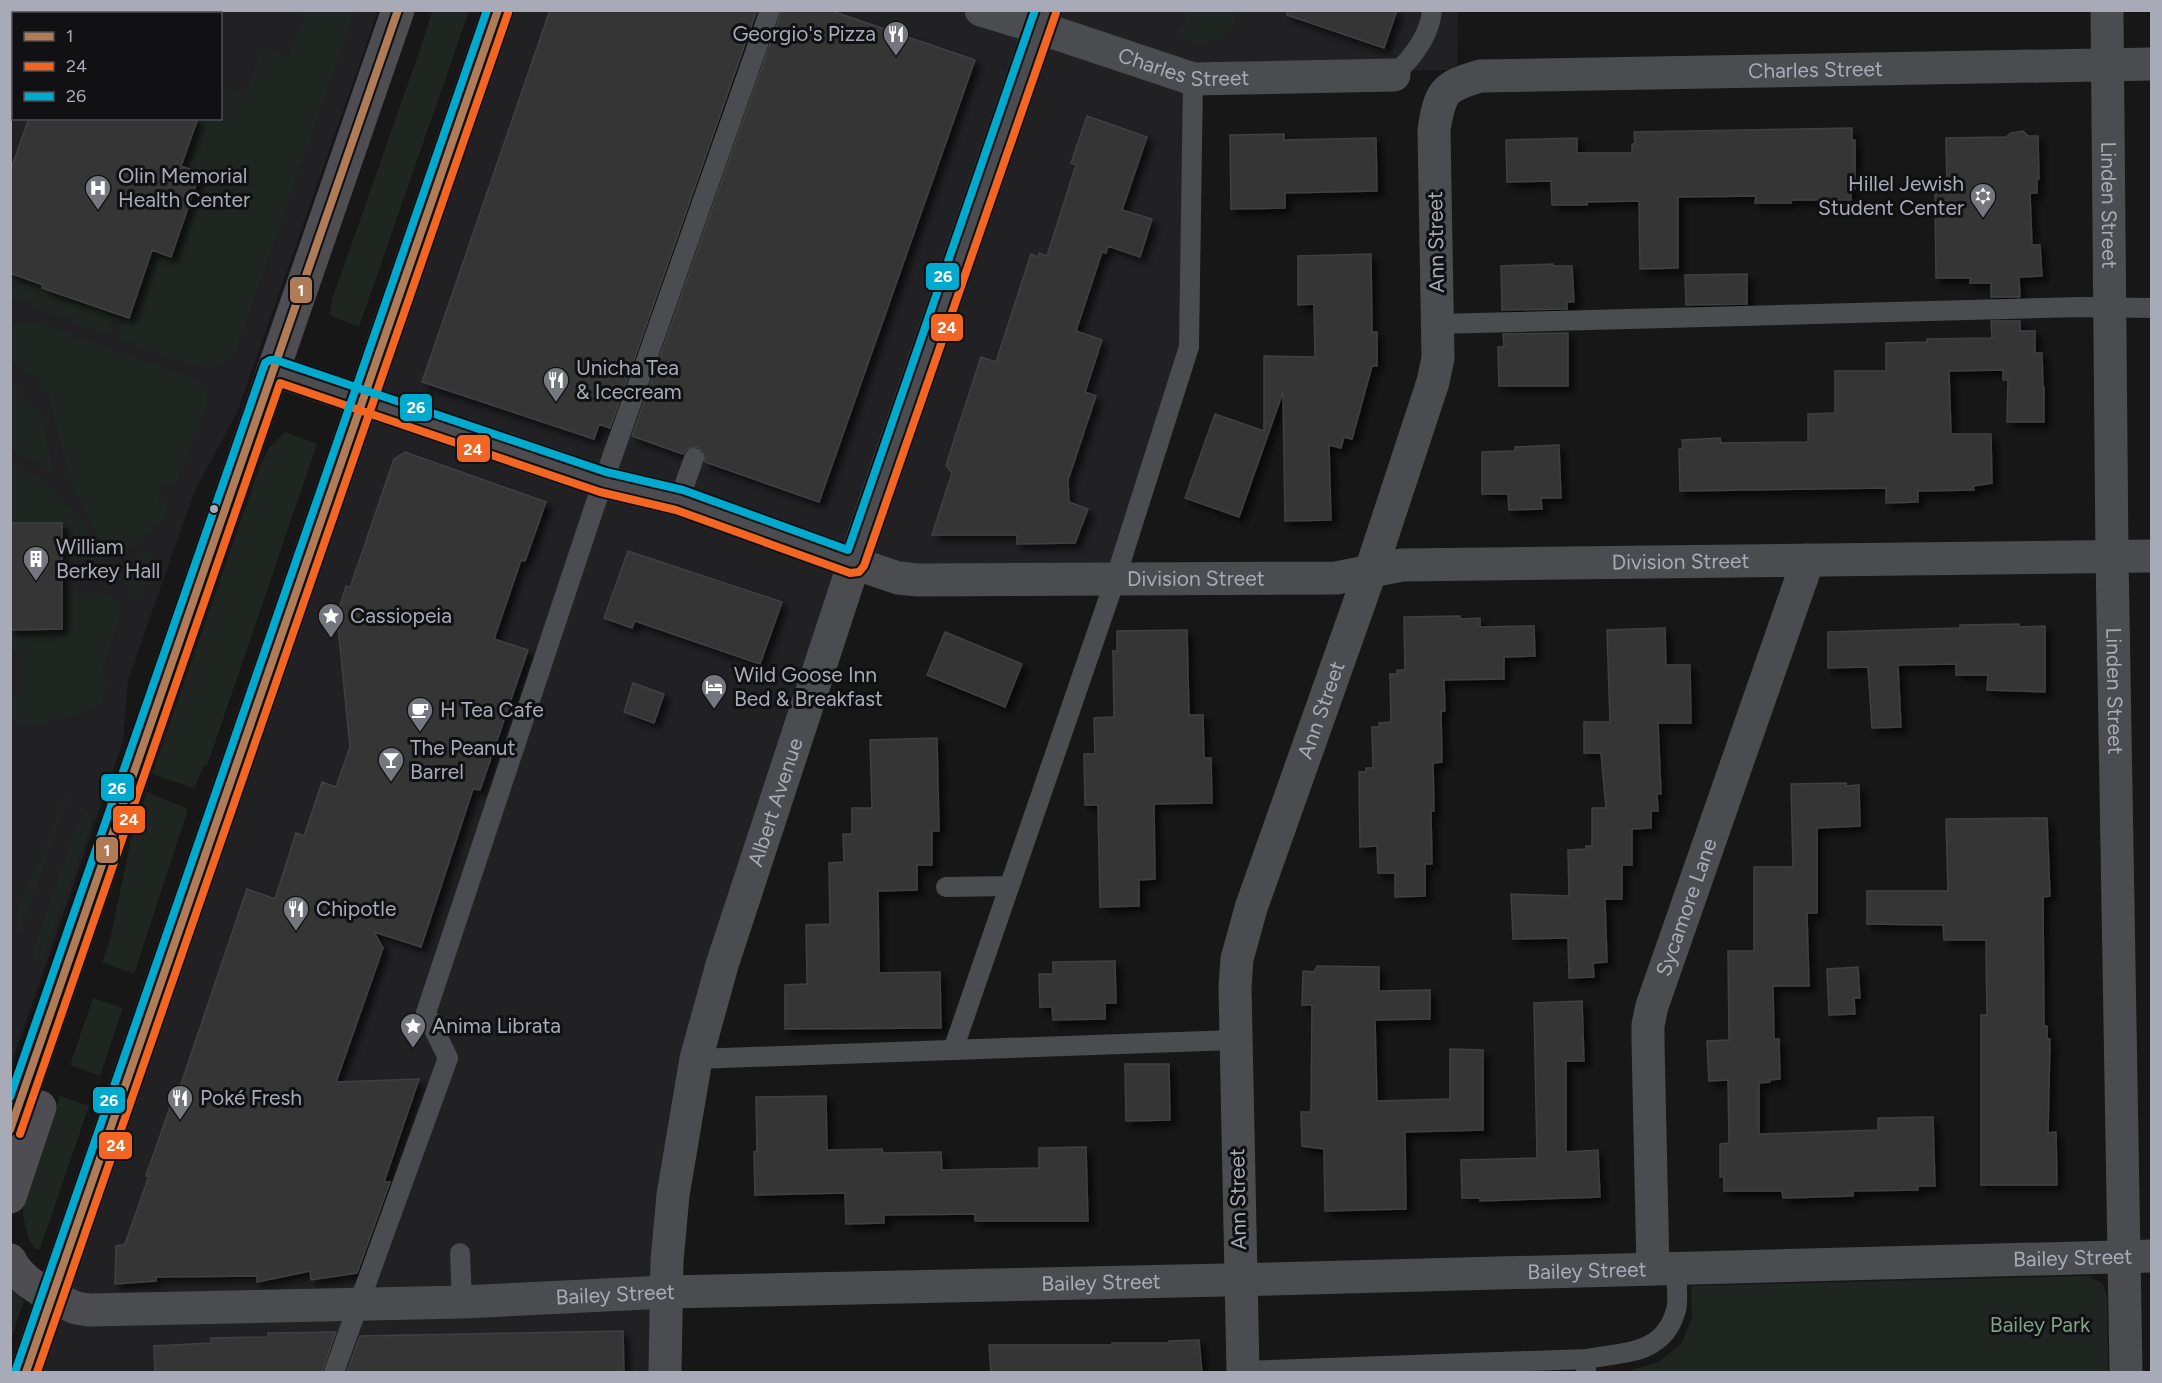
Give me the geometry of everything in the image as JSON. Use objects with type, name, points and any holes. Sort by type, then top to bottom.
[{"type":"main road","points":[[10,1131],[398,10]]},
{"type":"main road","points":[[26,1372],[498,10]]},
{"type":"main road","points":[[10,1197],[58,1052],[51,1010]]},
{"type":"main road","points":[[10,1260],[15,1270],[27,1281],[52,1298]]},
{"type":"street","name":"Charles Street","points":[[981,10],[1043,19],[1193,79],[1394,75]]},
{"type":"street","name":"Linden Street","points":[[2107,10],[2112,556],[2138,1257],[2126,1372]]},
{"type":"street","name":"Albert Avenue","points":[[665,1372],[666,1292],[673,1196],[696,1059],[722,965],[854,563],[1043,19]]},
{"type":"street","name":"Charles Street","points":[[1480,76],[2151,64]]},
{"type":"street","name":"Ann Street","points":[[1243,1372],[1234,1040],[1237,959],[1251,908],[1371,570],[1433,382],[1438,358],[1434,130],[1439,102],[1454,84],[1480,76]]},
{"type":"street","name":"Division Street","points":[[273,370],[603,482],[679,500],[898,578],[918,580],[1336,578],[1402,565],[2151,556]]},
{"type":"street","name":"Sycamore Lane","points":[[1664,1269],[1647,1042],[1648,1025],[1652,1006],[1808,561]]},
{"type":"street","name":"Bailey Street","points":[[52,1298],[76,1308],[89,1310],[358,1305],[666,1292],[2138,1257]]},
{"type":"lane","points":[[334,1372],[448,1058],[426,1013],[603,482],[770,10]]},
{"type":"lane","points":[[1394,75],[1411,59],[1423,38],[1432,10]]},
{"type":"lane","points":[[953,1050],[1115,580],[1189,346],[1193,79]]},
{"type":"lane","points":[[1438,324],[2110,307],[2151,308]]},
{"type":"lane","points":[[679,500],[694,458]]},
{"type":"lane","points":[[946,887],[1009,886]]},
{"type":"lane","points":[[696,1059],[1234,1040]]},
{"type":"lane","points":[[460,1253],[462,1302]]},
{"type":"lane","points":[[1243,1372],[1586,1366],[1641,1350],[1663,1338],[1677,1309],[1664,1269]]},
{"type":"shaded area","points":[[11,11],[378,11],[237,413],[195,490],[128,680],[123,741],[11,1065]]},
{"type":"shaded area","points":[[506,11],[1458,11],[1457,70],[1185,72],[1187,346],[1111,576],[844,579],[718,964],[662,1372],[34,1372]]},
{"type":"green space","points":[[11,10],[30,11],[12,12],[11,64]]},
{"type":"green space","points":[[1186,10],[1238,11],[1232,27],[1225,34],[1212,41],[1197,42],[1183,36],[1178,31],[1185,20]]},
{"type":"green space","points":[[290,11],[354,11],[236,351],[224,363],[204,366],[179,361],[117,338],[125,317],[129,318],[152,250],[170,256],[199,173],[181,166],[198,120],[222,120],[222,87],[246,95],[260,53],[269,50],[289,57],[304,16]]},
{"type":"green space","points":[[432,11],[469,11],[359,327],[329,315],[333,297]]},
{"type":"green space","points":[[12,269],[45,281],[42,288],[116,314],[108,335],[11,297]]},
{"type":"green space","points":[[11,324],[41,324],[199,382],[208,391],[207,404],[177,483],[173,485],[166,482],[158,499],[167,504],[164,518],[144,537],[114,555],[109,556],[103,552],[92,524],[72,487],[48,394],[38,388],[43,381],[13,364]]},
{"type":"green space","points":[[11,380],[20,388],[16,395],[40,410],[54,475],[32,459],[11,451]]},
{"type":"green space","points":[[285,432],[317,444],[207,766],[204,765],[194,788],[152,774],[260,466],[269,448]]},
{"type":"green space","points":[[10,462],[19,465],[17,470],[28,476],[32,471],[72,509],[88,533],[94,557],[91,560],[62,563],[61,523],[11,523]]},
{"type":"green space","points":[[147,552],[153,555],[153,560],[143,593],[138,597],[133,595],[121,578],[132,563]]},
{"type":"green space","points":[[62,589],[108,596],[118,605],[121,612],[102,669],[107,688],[101,705],[45,723],[11,721],[10,696],[21,695],[22,653],[11,652],[11,630],[62,629]]},
{"type":"green space","points":[[71,790],[19,936],[16,914],[67,792]]},
{"type":"green space","points":[[147,792],[188,809],[134,974],[102,962],[110,940],[131,839]]},
{"type":"green space","points":[[84,812],[91,815],[92,820],[43,957],[41,960],[34,960],[32,953],[79,819]]},
{"type":"green space","points":[[93,998],[123,1008],[100,1076],[70,1065]]},
{"type":"green space","points":[[60,1096],[89,1106],[40,1249],[36,1249],[29,1240],[23,1215],[25,1195]]},
{"type":"green space","name":"Bailey Park","points":[[2088,1276],[2102,1283],[2107,1296],[2108,1372],[1633,1372],[1633,1369],[1657,1363],[1681,1344],[1692,1318],[1691,1286]]},
{"type":"green space","points":[[11,1286],[24,1301],[11,1339]]},
{"type":"building","points":[[550,10],[757,10],[610,428],[599,424],[594,439],[422,382]]},
{"type":"building","points":[[782,10],[829,10],[975,60],[819,502],[705,462],[703,451],[697,447],[687,449],[683,454],[632,436]]},
{"type":"building","points":[[1288,10],[1397,10],[1384,48],[1287,15]]},
{"type":"building","points":[[1087,116],[1147,137],[1122,210],[1152,219],[1140,257],[1108,246],[1106,253],[1102,252],[1076,331],[1102,340],[1085,392],[1096,396],[1068,480],[1069,502],[1088,509],[1075,543],[1017,544],[1017,535],[932,535],[952,473],[946,465],[981,357],[996,362],[1031,254],[1038,257],[1039,253],[1047,256],[1076,165],[1071,163]]},
{"type":"building","name":"Olin Memorial Health Center","points":[[28,120],[197,120],[181,166],[200,173],[171,257],[152,250],[129,318],[42,288],[43,285],[10,273],[10,172]]},
{"type":"building","points":[[1852,128],[1852,140],[1855,140],[1855,189],[1851,189],[1851,200],[1790,200],[1791,203],[1755,203],[1756,196],[1678,197],[1678,268],[1640,269],[1639,201],[1552,205],[1551,181],[1507,182],[1506,140],[1577,138],[1577,153],[1632,153],[1632,144],[1635,144],[1634,132]]},
{"type":"building","name":"Hillel Jewish Student Center","points":[[2023,131],[2028,136],[2038,136],[2039,179],[2037,179],[2037,193],[2030,193],[2032,245],[2040,245],[2042,276],[2019,277],[2020,297],[1991,297],[1991,283],[1970,283],[1970,278],[1936,278],[1935,189],[1947,189],[1946,138],[2006,137],[2011,133]]},
{"type":"building","points":[[1284,134],[1284,140],[1376,138],[1377,191],[1285,193],[1285,208],[1231,209],[1230,135]]},
{"type":"building","points":[[1371,254],[1372,332],[1377,332],[1377,366],[1372,366],[1352,439],[1344,437],[1341,448],[1329,445],[1331,520],[1285,521],[1283,392],[1239,517],[1185,498],[1215,414],[1264,431],[1264,356],[1315,357],[1314,304],[1298,305],[1298,256]]},
{"type":"building","points":[[1553,264],[1553,266],[1572,266],[1574,302],[1567,302],[1567,309],[1502,310],[1501,266]]},
{"type":"building","points":[[1747,274],[1747,304],[1686,305],[1685,275]]},
{"type":"building","points":[[1991,321],[2020,321],[2020,331],[2035,331],[2035,353],[2042,353],[2044,387],[2044,422],[2007,422],[2008,380],[2003,380],[2003,370],[1949,371],[1951,434],[1991,434],[1992,483],[1973,486],[1974,490],[1918,491],[1918,502],[1886,503],[1886,488],[1680,491],[1679,449],[1683,448],[1682,440],[1720,438],[1721,443],[1808,442],[1808,414],[1835,413],[1835,371],[1886,371],[1886,343],[1927,342],[1927,339],[1992,338]]},
{"type":"building","points":[[1568,333],[1568,386],[1499,386],[1498,347],[1504,347],[1503,334]]},
{"type":"building","points":[[1559,445],[1561,498],[1541,498],[1542,509],[1509,510],[1508,494],[1482,494],[1482,452],[1515,451],[1515,447]]},
{"type":"building","points":[[405,452],[546,502],[525,561],[521,560],[494,639],[528,650],[480,790],[473,789],[421,947],[374,932],[383,948],[336,1082],[419,1079],[384,1182],[390,1182],[357,1273],[311,1280],[310,1271],[257,1282],[257,1276],[156,1277],[156,1281],[115,1284],[116,1246],[125,1244],[149,1176],[146,1176],[177,1087],[180,1087],[247,889],[275,899],[296,833],[304,836],[322,782],[336,787],[350,747],[337,616],[346,586],[350,588],[394,459]]},
{"type":"building","name":"William Berkey Hall","points":[[10,523],[62,523],[62,629],[10,630]]},
{"type":"building","points":[[628,551],[782,602],[760,664],[635,621],[632,628],[604,618]]},
{"type":"building","points":[[1460,616],[1460,619],[1480,618],[1480,627],[1534,626],[1535,656],[1504,657],[1504,679],[1444,680],[1445,711],[1441,711],[1442,762],[1433,763],[1432,864],[1425,864],[1425,896],[1395,897],[1395,873],[1378,873],[1377,846],[1360,847],[1359,772],[1366,772],[1366,768],[1373,768],[1372,727],[1379,727],[1379,723],[1391,722],[1390,674],[1397,674],[1397,670],[1405,670],[1404,617]]},
{"type":"building","points":[[2019,624],[2019,627],[2045,626],[2045,692],[1987,690],[1988,675],[1956,675],[1956,664],[1898,665],[1901,727],[1872,728],[1868,667],[1828,668],[1828,632]]},
{"type":"building","points":[[1665,628],[1666,665],[1690,665],[1691,723],[1658,723],[1661,794],[1657,794],[1658,811],[1651,811],[1651,828],[1632,829],[1632,865],[1622,865],[1622,899],[1605,899],[1607,962],[1593,963],[1594,977],[1569,978],[1568,938],[1513,939],[1511,894],[1569,896],[1568,850],[1586,849],[1586,846],[1592,846],[1592,808],[1606,808],[1601,753],[1584,753],[1584,722],[1610,722],[1607,630]]},
{"type":"building","points":[[1187,630],[1189,715],[1203,715],[1204,758],[1211,758],[1212,803],[1154,804],[1155,879],[1139,880],[1139,906],[1100,907],[1098,805],[1085,805],[1084,754],[1095,754],[1094,718],[1114,717],[1113,651],[1117,651],[1117,631]]},
{"type":"building","points":[[945,632],[1022,664],[1005,707],[927,675]]},
{"type":"building","points":[[633,683],[664,694],[654,723],[624,712]]},
{"type":"building","points":[[937,738],[939,831],[932,831],[932,865],[917,865],[917,890],[878,891],[879,973],[940,972],[941,1028],[785,1029],[785,985],[807,984],[806,925],[830,924],[829,863],[844,862],[843,834],[852,834],[852,808],[872,808],[870,740]]},
{"type":"building","points":[[1846,783],[1846,786],[1859,785],[1860,826],[1817,828],[1817,913],[1807,913],[1809,986],[1773,986],[1774,1039],[1779,1039],[1780,1079],[1759,1083],[1759,1134],[1878,1130],[1878,1118],[1933,1117],[1935,1186],[1918,1186],[1918,1190],[1853,1191],[1853,1196],[1783,1198],[1782,1191],[1724,1191],[1724,1177],[1720,1177],[1720,1144],[1729,1143],[1728,1080],[1709,1081],[1707,1041],[1729,1040],[1728,951],[1754,951],[1754,867],[1793,867],[1791,784]]},
{"type":"building","points":[[2047,818],[2050,896],[2043,897],[2044,1026],[2047,1026],[2047,1039],[2050,1039],[2048,1133],[2056,1132],[2057,1185],[1981,1185],[1981,1015],[1987,1015],[1986,940],[1944,940],[1943,925],[1867,924],[1867,891],[1948,891],[1946,819]]},
{"type":"building","points":[[1115,961],[1116,1003],[1105,1003],[1105,1019],[1053,1020],[1052,1007],[1040,1007],[1039,974],[1053,974],[1053,962]]},
{"type":"building","points":[[1317,966],[1379,967],[1379,991],[1430,990],[1430,1019],[1375,1020],[1377,1101],[1450,1099],[1450,1049],[1483,1050],[1483,1130],[1405,1132],[1406,1209],[1325,1211],[1324,1149],[1302,1146],[1301,1112],[1310,1112],[1311,1109],[1312,1005],[1302,1005],[1303,971],[1314,972]]},
{"type":"building","points":[[1858,967],[1860,998],[1854,998],[1855,1014],[1829,1015],[1827,969]]},
{"type":"building","points":[[1582,1001],[1584,1061],[1566,1061],[1566,1152],[1598,1150],[1600,1197],[1480,1201],[1480,1198],[1462,1198],[1461,1160],[1537,1158],[1534,1003]]},
{"type":"building","points":[[1125,1064],[1169,1064],[1170,1120],[1126,1121]]},
{"type":"building","points":[[826,1096],[827,1150],[882,1149],[883,1153],[941,1152],[942,1170],[1039,1168],[1039,1148],[1086,1147],[1088,1221],[975,1221],[975,1214],[884,1215],[884,1223],[846,1224],[845,1193],[755,1195],[756,1097]]},
{"type":"building","points":[[623,1331],[624,1372],[347,1372],[360,1336]]},
{"type":"building","points":[[336,1332],[322,1372],[155,1372],[154,1346],[211,1343],[211,1338],[268,1337],[268,1333]]},
{"type":"building","points":[[1199,1340],[1202,1372],[991,1372],[989,1345],[1112,1345],[1112,1343],[1169,1343],[1169,1341]]},
{"type":"transit line","name":"1","points":[[10,1130],[398,10]]},
{"type":"transit line","name":"26","points":[[16,1369],[487,10]]},
{"type":"transit line","name":"1","points":[[26,1372],[498,10]]},
{"type":"transit line","name":"26","points":[[10,1097],[265,363],[276,360],[606,472],[683,490],[848,550],[1035,10]]},
{"type":"transit line","name":"24","points":[[37,1372],[508,13]]},
{"type":"transit line","name":"24","points":[[20,1134],[280,383],[600,492],[676,510],[850,573],[859,572],[864,566],[1056,13]]},
{"type":"place","name":"Georgio's Pizza","points":[[896,57]]},
{"type":"place","name":"Olin Memorial Health Center","points":[[98,211]]},
{"type":"place","name":"Hillel Jewish Student Center","points":[[1983,219]]},
{"type":"place","name":"Unicha Tea & Icecream","points":[[556,403]]},
{"type":"place","name":"William Berkey Hall","points":[[36,582]]},
{"type":"place","name":"Cassiopeia","points":[[331,639]]},
{"type":"place","name":"Wild Goose Inn Bed & Breakfast","points":[[714,710]]},
{"type":"place","name":"H Tea Cafe","points":[[420,733]]},
{"type":"place","name":"The Peanut Barrel","points":[[391,783]]},
{"type":"place","name":"Chipotle","points":[[296,932]]},
{"type":"place","name":"Anima Librata","points":[[413,1049]]},
{"type":"place","name":"Poké Fresh","points":[[180,1121]]}]
